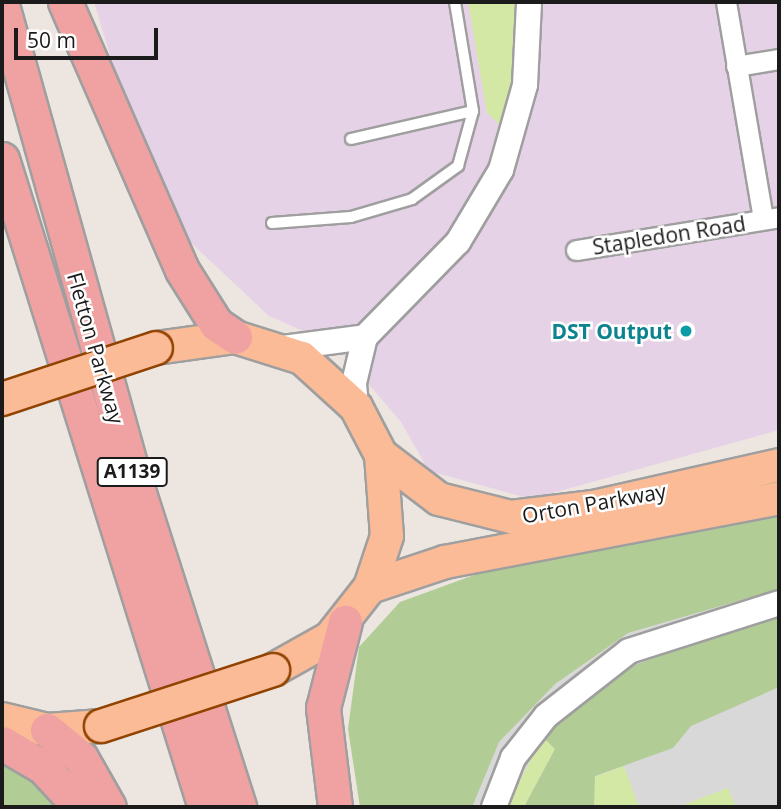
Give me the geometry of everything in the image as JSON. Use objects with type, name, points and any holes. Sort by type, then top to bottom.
[{"type":"highway","points":[[65,2],[181,270],[216,324],[235,337]]},
{"type":"highway","name":"Fletton Parkway","points":[[2,5],[128,458],[239,807]]},
{"type":"highway","name":"Fletton Parkway","points":[[2,159],[205,807]]},
{"type":"highway","points":[[335,807],[323,708],[345,622]]},
{"type":"highway","points":[[47,730],[81,758],[109,807]]},
{"type":"highway","points":[[2,743],[43,767],[80,807]]},
{"type":"main road","points":[[2,398],[156,348],[235,337],[280,348],[322,372],[356,407],[381,455],[387,536],[370,587],[345,622],[312,651],[273,670],[102,726],[47,730],[2,719]]},
{"type":"main road","name":"Orton Parkway","points":[[381,455],[439,499],[511,517],[593,507],[779,465]]},
{"type":"main road","name":"Orton Parkway","points":[[370,587],[445,562],[779,498]]},
{"type":"street","points":[[356,407],[354,383],[365,337],[458,242],[500,170],[525,85],[529,2]]},
{"type":"street","name":"Stapledon Road","points":[[576,250],[771,218],[737,66],[726,2]]},
{"type":"street","points":[[737,66],[779,59]]},
{"type":"street","points":[[280,348],[365,337]]},
{"type":"street","points":[[494,807],[513,758],[545,716],[629,651],[779,603]]},
{"type":"lane","points":[[272,223],[351,217],[412,199],[458,166],[473,111],[455,2]]},
{"type":"lane","points":[[351,139],[473,111]]},
{"type":"shaded area","points":[[94,2],[779,2],[779,430],[531,499],[429,471],[401,422],[335,345],[269,316],[188,240],[117,78]]},
{"type":"shaded area","points":[[779,514],[779,807],[426,807],[496,571]]},
{"type":"green space","points":[[468,2],[518,2],[517,61],[502,127],[487,113]]},
{"type":"green space","points":[[779,515],[779,589],[628,633],[555,684],[499,742],[472,807],[360,807],[348,729],[359,647],[400,602],[485,571]]},
{"type":"green space","points":[[779,612],[779,687],[691,726],[673,748],[595,776],[594,807],[524,807],[555,749],[543,737],[616,672]]},
{"type":"green space","points":[[543,737],[555,749],[524,807],[506,807]]},
{"type":"green space","points":[[2,756],[51,775],[66,807],[2,807]]},
{"type":"green space","points":[[624,766],[639,807],[594,807],[594,777]]},
{"type":"green space","points":[[728,788],[736,807],[680,806]]},
{"type":"place","name":"DST Output","points":[[686,331]]}]
